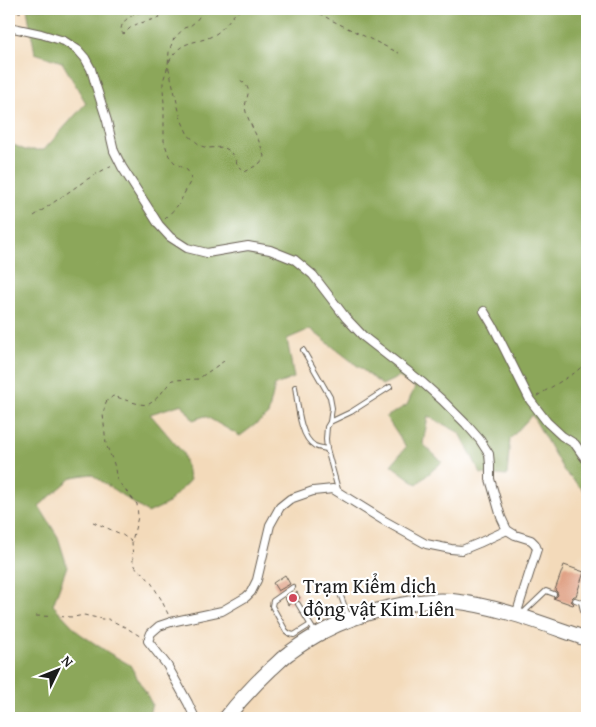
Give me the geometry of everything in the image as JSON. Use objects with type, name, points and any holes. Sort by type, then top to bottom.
[{"type":"highway","points":[[226,718],[256,683],[313,630],[324,631],[388,607],[420,602],[452,601],[518,616],[587,639]]},
{"type":"street","points":[[9,27],[41,34],[64,42],[78,50],[91,69],[114,151],[142,199],[159,225],[170,237],[187,248],[207,253],[248,246],[270,250],[295,260],[313,275],[346,318],[364,337],[423,383],[480,440],[489,454],[490,479],[501,517],[507,530],[515,535],[531,540],[537,549],[518,616]]},
{"type":"street","points":[[484,311],[530,400],[547,422],[562,436],[575,444],[587,460]]},
{"type":"street","points":[[194,718],[167,665],[148,641],[151,633],[159,626],[171,622],[222,611],[246,597],[257,580],[270,525],[280,507],[290,499],[313,491],[333,489],[382,520],[426,544],[450,549],[462,550],[507,530]]},
{"type":"lane","points":[[303,350],[330,397],[332,408],[330,422],[326,430],[327,449],[340,492]]},
{"type":"lane","points":[[295,387],[299,413],[308,440],[315,446],[327,449]]},
{"type":"lane","points":[[330,422],[351,412],[390,387]]},
{"type":"lane","points":[[293,587],[273,601],[272,606],[286,631],[294,635],[313,630],[298,604]]},
{"type":"lane","points":[[339,591],[350,620]]},
{"type":"lane","points":[[518,616],[546,591],[554,594]]},
{"type":"lane","points":[[575,600],[581,602],[587,627]]},
{"type":"path","points":[[149,9],[130,16],[125,20],[121,26],[121,32],[124,34],[137,24],[155,19],[174,9]]},
{"type":"path","points":[[201,9],[199,17],[195,22],[184,28],[173,40],[169,52],[168,65],[181,120],[188,136],[201,146],[208,148],[223,147],[230,151],[239,167],[246,172],[260,163],[264,157],[246,112],[247,87],[240,80]]},
{"type":"path","points":[[159,225],[179,204],[191,180],[187,170],[175,163],[169,156],[164,141],[162,88],[168,65],[171,58],[180,48],[188,42],[216,34],[234,14],[242,9]]},
{"type":"path","points":[[312,9],[399,53]]},
{"type":"path","points":[[9,10],[23,14]]},
{"type":"path","points":[[34,216],[119,160]]},
{"type":"path","points":[[171,622],[161,599],[133,562],[132,541],[138,517],[138,508],[137,504],[117,480],[114,464],[106,444],[103,414],[106,402],[113,396],[141,404],[148,404],[172,380],[198,379],[224,361]]},
{"type":"path","points":[[530,400],[576,372],[587,361]]},
{"type":"path","points":[[93,522],[132,541]]},
{"type":"path","points":[[36,616],[74,617],[84,615],[108,619],[148,641]]},
{"type":"green space","points":[[27,9],[587,9],[587,494],[564,471],[532,415],[510,439],[507,476],[481,474],[460,433],[428,416],[423,444],[442,462],[417,484],[391,465],[406,447],[386,417],[407,405],[415,387],[399,377],[382,385],[310,329],[287,339],[294,378],[275,385],[268,415],[240,436],[205,416],[193,420],[182,404],[150,414],[183,453],[190,480],[167,504],[148,513],[91,474],[73,477],[39,506],[58,537],[67,566],[53,605],[79,633],[130,665],[152,704],[148,718],[9,718],[9,143],[25,150],[44,150],[86,103],[62,62],[35,53]]},
{"type":"building","points":[[564,565],[584,572],[576,596],[571,601],[573,605],[553,598],[558,595],[555,590]]},
{"type":"building","points":[[285,575],[290,584],[278,591],[273,583]]},
{"type":"building","name":"Trạm Kiểm dịch động vật Kim Liên","points":[[297,592],[300,598],[288,605],[285,598]]},
{"type":"place","name":"Trạm Kiểm dịch động vật Kim Liên","points":[[293,598]]}]
